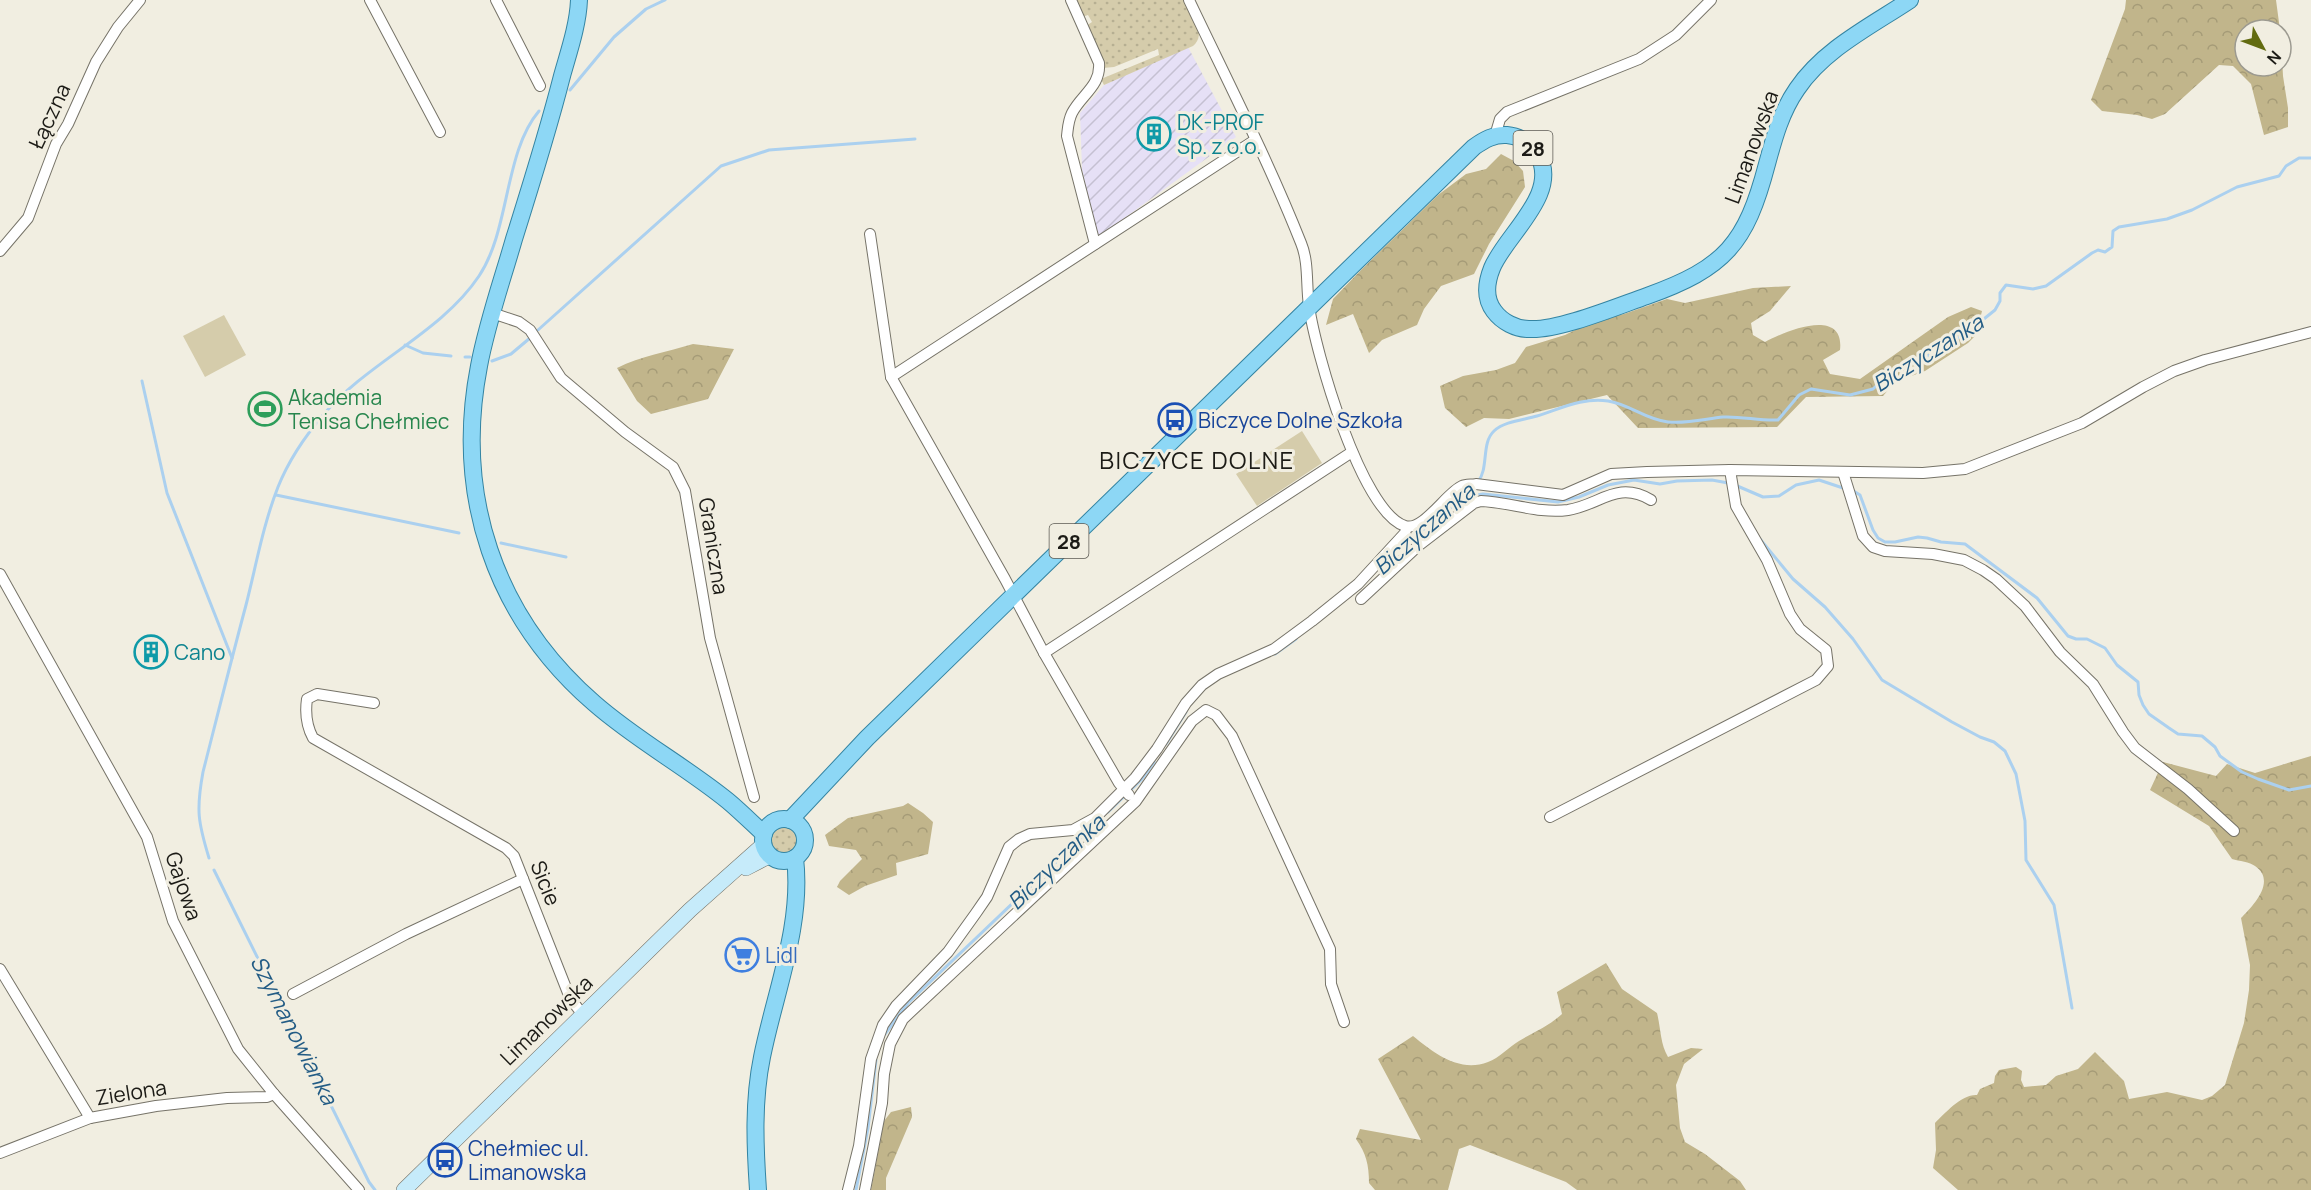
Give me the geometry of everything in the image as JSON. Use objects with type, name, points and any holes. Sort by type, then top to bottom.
[{"type":"main road","points":[[579,0],[571,43],[492,313],[476,384],[471,451],[474,488],[481,525],[490,554],[510,598],[525,624],[548,655],[592,702],[727,801],[774,846],[789,883],[795,891],[786,955],[760,1072],[756,1106],[756,1159],[759,1190]]},
{"type":"main road","name":"Limanowska","points":[[1495,136],[1515,137],[1531,146],[1541,161],[1544,179],[1536,202],[1501,251],[1491,270],[1487,291],[1492,308],[1505,322],[1526,329],[1554,326],[1599,312],[1684,282],[1711,266],[1726,253],[1754,211],[1780,120],[1796,90],[1814,69],[1842,44],[1910,0]]},
{"type":"main road","name":"28","points":[[774,846],[801,852],[805,843],[796,824],[857,748],[1461,157],[1479,143],[1495,136]]},
{"type":"main road","points":[[774,846],[780,819],[796,824]]},
{"type":"main road","name":"Limanowska","points":[[404,1190],[720,882],[774,846]]},
{"type":"street","name":"Łączna","points":[[0,252],[28,218],[57,144],[96,62],[118,27],[140,0]]},
{"type":"street","points":[[370,0],[440,132]]},
{"type":"street","points":[[495,0],[540,86]]},
{"type":"street","points":[[1071,0],[1099,63],[1100,71],[1094,86],[1073,110],[1068,122],[1067,136],[1095,244]]},
{"type":"street","points":[[1189,0],[1303,249],[1309,306],[1333,405],[1352,452],[1375,498],[1411,536]]},
{"type":"street","points":[[1495,136],[1500,119],[1507,111],[1639,59],[1676,35],[1711,0]]},
{"type":"street","points":[[891,377],[1255,140]]},
{"type":"street","points":[[870,234],[891,377],[1044,653],[1124,790],[1136,801]]},
{"type":"street","name":"Graniczna","points":[[492,313],[519,322],[530,330],[561,378],[625,432],[673,467],[682,482],[686,491],[710,638],[753,797]]},
{"type":"street","points":[[1361,599],[1411,536],[1413,526],[1462,486],[1480,484],[1563,495],[1611,474],[1923,473],[1965,469],[2082,423],[2143,387],[2195,363],[2311,332]]},
{"type":"street","points":[[1044,653],[1352,452]]},
{"type":"street","points":[[1843,472],[1863,536],[1873,547],[1885,551],[1933,554],[1964,560],[1983,570],[2010,591],[2036,618],[2060,652],[2093,684],[2122,732],[2135,748],[2188,789],[2234,831]]},
{"type":"street","points":[[1550,818],[1816,680],[1828,666],[1826,650],[1800,629],[1790,614],[1767,560],[1736,506],[1731,475]]},
{"type":"street","points":[[848,1190],[858,1146],[870,1059],[883,1025],[896,1006],[948,952],[976,913],[987,897],[1009,847],[1030,834],[1072,830],[1095,818],[1124,790],[1157,749],[1186,703],[1202,685],[1218,674],[1274,649],[1358,584],[1411,536],[1480,501],[1530,509],[1568,510],[1622,491],[1640,493],[1651,500]]},
{"type":"street","points":[[1563,495],[1568,510]]},
{"type":"street","name":"Gajowa","points":[[0,574],[147,837],[173,921],[238,1049],[274,1094],[359,1190]]},
{"type":"street","name":"Sicie","points":[[375,703],[317,694],[307,699],[307,727],[313,738],[506,848],[514,856],[570,998],[583,1015]]},
{"type":"street","points":[[865,1190],[882,1103],[884,1074],[890,1044],[903,1019],[1136,801],[1192,721],[1206,710],[1216,715],[1232,736],[1329,949],[1331,984],[1344,1022]]},
{"type":"street","points":[[293,994],[406,934],[523,879]]},
{"type":"street","points":[[0,969],[90,1118]]},
{"type":"street","name":"Zielona","points":[[0,1153],[90,1118],[156,1106],[227,1098],[267,1097],[274,1094]]},
{"type":"shaded area","points":[[1075,0],[1184,0],[1197,23],[1199,36],[1193,46],[1104,85],[1101,79],[1159,55],[1158,49],[1114,67],[1103,68],[1086,26],[1092,22],[1088,15],[1082,17]]},
{"type":"shaded area","points":[[1188,47],[1236,137],[1097,238],[1082,169],[1080,113],[1104,85]]},
{"type":"shaded area","points":[[224,315],[246,355],[205,377],[183,336]]},
{"type":"shaded area","points":[[1302,431],[1322,463],[1257,506],[1236,474]]},
{"type":"shaded area","points":[[784,826],[794,830],[798,840],[794,850],[784,854],[774,850],[770,840],[774,830]]},
{"type":"green space","points":[[2126,0],[2276,0],[2278,18],[2233,18],[2233,66],[2219,65],[2165,114],[2152,119],[2102,111],[2091,100],[2125,9]]},
{"type":"green space","points":[[2245,78],[2283,78],[2288,108],[2288,127],[2264,135],[2251,84]]},
{"type":"green space","points":[[1501,154],[1514,161],[1523,171],[1525,187],[1489,244],[1474,274],[1441,286],[1424,309],[1417,325],[1382,340],[1369,353],[1353,314],[1326,325],[1333,299],[1361,270],[1438,195],[1466,174],[1486,169]]},
{"type":"green space","points":[[1791,286],[1770,311],[1751,323],[1753,335],[1765,342],[1799,328],[1824,325],[1833,329],[1839,337],[1840,350],[1823,360],[1830,374],[1860,379],[1948,317],[1971,307],[1982,311],[1976,335],[1968,343],[1925,371],[1895,382],[1883,396],[1806,397],[1777,427],[1638,428],[1607,395],[1509,419],[1484,418],[1466,427],[1445,408],[1440,386],[1463,376],[1496,370],[1515,363],[1526,347],[1565,335],[1593,321],[1624,314],[1667,299],[1685,303],[1753,288]]},
{"type":"green space","points":[[693,344],[734,349],[708,399],[651,414],[637,401],[617,368],[645,357]]},
{"type":"green space","points":[[2311,756],[2311,1190],[1958,1190],[1933,1168],[1936,1150],[1935,1123],[1960,1101],[1977,1095],[1980,1089],[1994,1083],[1999,1070],[2016,1067],[2022,1071],[2021,1080],[2024,1087],[2046,1085],[2056,1076],[2078,1069],[2095,1052],[2124,1081],[2129,1099],[2167,1092],[2202,1100],[2212,1096],[2225,1085],[2244,1023],[2249,990],[2250,965],[2241,918],[2257,900],[2264,879],[2261,872],[2253,865],[2232,859],[2209,826],[2150,790],[2163,762],[2216,776],[2227,764],[2255,773]]},
{"type":"green space","points":[[908,803],[933,822],[928,854],[896,863],[897,875],[865,886],[849,895],[837,887],[862,859],[856,850],[829,846],[825,835],[848,818]]},
{"type":"green space","points":[[1606,963],[1622,989],[1657,1013],[1662,1041],[1668,1057],[1691,1048],[1703,1049],[1684,1064],[1676,1085],[1680,1128],[1685,1142],[1740,1181],[1746,1190],[1577,1190],[1566,1182],[1470,1145],[1459,1149],[1448,1190],[1375,1190],[1369,1183],[1366,1159],[1356,1139],[1360,1129],[1421,1140],[1378,1059],[1413,1036],[1448,1060],[1467,1065],[1488,1062],[1562,1014],[1557,992]]},
{"type":"green space","points":[[911,1107],[912,1117],[886,1178],[886,1190],[871,1190],[884,1121],[891,1112]]},
{"type":"waterway","name":"Szymanowianka","points":[[570,90],[614,37],[646,9],[665,0]]},
{"type":"waterway","name":"Szymanowianka","points":[[209,858],[199,816],[199,796],[203,772],[264,531],[282,478],[292,458],[311,431],[342,395],[445,314],[479,276],[497,237],[519,148],[539,111]]},
{"type":"waterway","points":[[538,330],[721,166],[769,150],[915,139]]},
{"type":"waterway","name":"Biczyczanka","points":[[1478,482],[1483,470],[1488,442],[1494,431],[1509,423],[1581,402],[1608,401],[1668,422],[1689,422],[1723,417],[1778,420],[1799,395],[1811,389],[1850,395],[1873,389],[1889,374],[1902,366],[1930,355],[1969,331],[1995,310],[2000,301],[2000,293],[2006,285],[2033,289],[2046,286],[2092,253],[2098,250],[2105,252],[2112,247],[2113,231],[2119,227],[2167,219],[2192,210],[2237,187],[2279,176],[2286,166],[2299,158],[2311,158]]},
{"type":"waterway","points":[[492,361],[511,354],[530,338]]},
{"type":"waterway","points":[[405,345],[423,353],[451,356]]},
{"type":"waterway","points":[[465,357],[470,357]]},
{"type":"waterway","points":[[142,381],[167,493],[232,658]]},
{"type":"waterway","points":[[1464,497],[1483,494],[1558,502],[1579,497],[1608,485],[1634,480],[1660,484],[1712,480],[1728,483]]},
{"type":"waterway","points":[[1735,485],[1763,497],[1779,496],[1796,485],[1819,480],[1846,489]]},
{"type":"waterway","name":"Biczyczanka","points":[[1393,553],[1474,487]]},
{"type":"waterway","points":[[1852,490],[1860,495],[1878,538],[1885,542],[1895,542],[1918,537],[1965,544],[2037,598],[2068,636],[2087,639],[2105,648],[2117,665],[2138,682],[2139,695],[2149,714],[2178,734],[2202,736],[2215,747],[2220,756],[2242,772],[2258,779],[2289,790],[2311,786]]},
{"type":"waterway","points":[[276,495],[459,533]]},
{"type":"waterway","points":[[1760,539],[1793,579],[1825,607],[1853,639],[1882,680],[1952,722],[1994,742],[2005,751],[2016,774],[2025,821],[2026,860],[2054,905],[2072,1008]]},
{"type":"waterway","points":[[501,543],[566,557]]},
{"type":"waterway","name":"Biczyczanka","points":[[1275,654],[1296,639]]},
{"type":"waterway","name":"Biczyczanka","points":[[1166,744],[1186,712]]},
{"type":"waterway","name":"Biczyczanka","points":[[1108,812],[1141,780],[1154,762]]},
{"type":"waterway","name":"Biczyczanka","points":[[885,1034],[908,1003],[1099,821]]},
{"type":"waterway","name":"Szymanowianka","points":[[214,870],[375,1190]]},
{"type":"waterway","name":"Biczyczanka","points":[[856,1190],[868,1128],[876,1060]]},
{"type":"place","name":"DK-PROF Sp. z o.o.","points":[[1154,134]]},
{"type":"place","name":"Akademia Tenisa Chełmiec","points":[[265,409]]},
{"type":"place","name":"Biczyce Dolne Szkoła","points":[[1175,420]]},
{"type":"place","name":"Cano","points":[[151,652]]},
{"type":"place","name":"Lidl","points":[[742,955]]},
{"type":"place","name":"Chełmiec ul. Limanowska","points":[[445,1160]]},
{"type":"district","name":"BICZYCE DOLNE","points":[[1197,459]]}]
